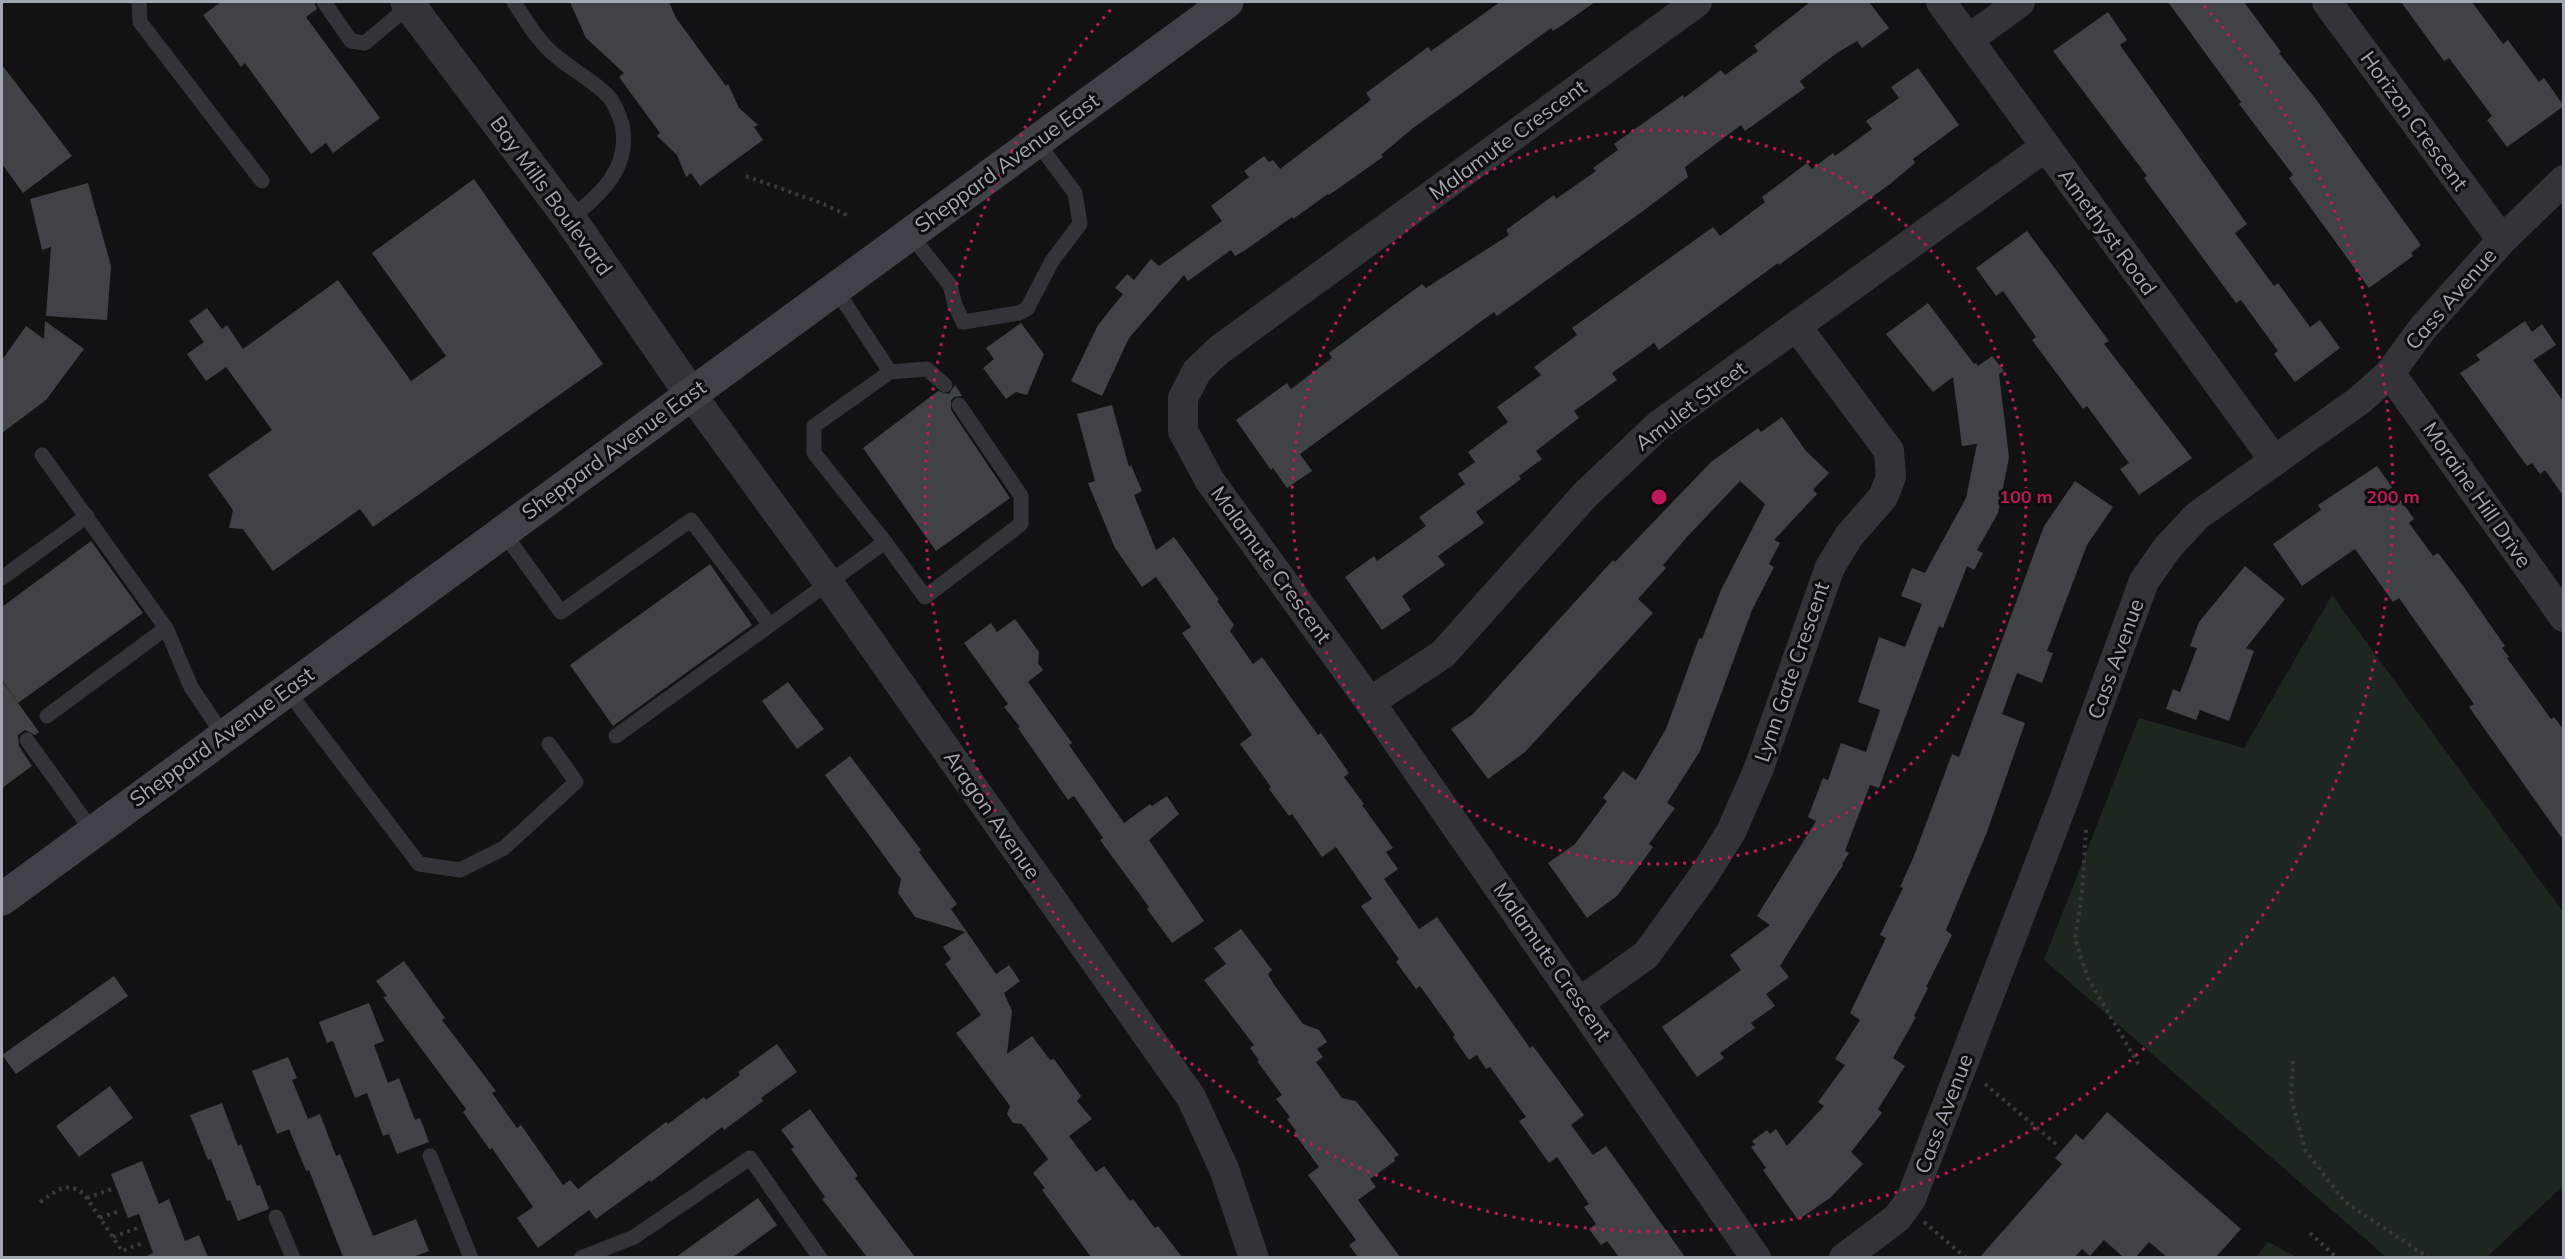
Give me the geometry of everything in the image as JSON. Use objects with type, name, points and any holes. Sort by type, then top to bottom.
[{"type":"main road","name":"Sheppard Avenue East","points":[[2,899],[1227,2]]},
{"type":"street","name":"Malamute Crescent","points":[[1697,2],[1219,350],[1197,371],[1183,398],[1183,431],[1210,481],[1370,702],[1756,1257]]},
{"type":"street","name":"Amethyst Road","points":[[1941,2],[2274,460]]},
{"type":"street","points":[[1969,39],[2020,2]]},
{"type":"street","name":"Horizon Crescent","points":[[2327,2],[2502,240]]},
{"type":"street","name":"Bay Mills Boulevard","points":[[408,3],[570,219],[691,394]]},
{"type":"street","name":"Amulet Street","points":[[1370,702],[1443,654],[1585,495],[1659,425],[2045,147]]},
{"type":"street","name":"Cass Avenue","points":[[1844,1257],[1897,1218],[1930,1154],[2144,581],[2168,546],[2197,516],[2360,400],[2390,373],[2423,328],[2502,240],[2564,180]]},
{"type":"street","name":"Lynn Gate Crescent","points":[[1580,1002],[1646,955],[1702,878],[1731,832],[1759,768],[1830,567],[1849,536],[1883,497],[1891,477],[1889,451],[1797,327]]},
{"type":"street","name":"Moraine Hill Drive","points":[[2390,373],[2564,617]]},
{"type":"street","name":"Aragon Avenue","points":[[691,394],[828,582],[1191,1097],[1224,1169],[1254,1257]]},
{"type":"lane","points":[[140,2],[140,21],[262,181]]},
{"type":"lane","points":[[324,2],[351,41],[365,43],[408,3]]},
{"type":"lane","points":[[514,2],[539,38],[555,55],[609,97],[620,115],[624,136],[621,165],[608,184],[570,219]]},
{"type":"lane","points":[[910,234],[950,285],[963,322],[1019,313],[1027,309],[1052,261],[1080,225],[1075,193],[1036,141]]},
{"type":"lane","points":[[836,288],[891,372]]},
{"type":"lane","points":[[945,385],[927,369],[891,372],[814,426],[814,453],[885,542],[925,597],[1021,524],[1021,496],[959,405]]},
{"type":"lane","points":[[42,454],[166,628],[191,687],[224,736]]},
{"type":"lane","points":[[2,578],[87,516]]},
{"type":"lane","points":[[503,532],[561,612],[691,520],[770,625]]},
{"type":"lane","points":[[616,736],[885,542]]},
{"type":"lane","points":[[47,717],[166,628]]},
{"type":"lane","points":[[287,690],[418,864],[460,870],[504,848],[576,782],[549,744]]},
{"type":"lane","points":[[27,740],[93,832]]},
{"type":"lane","points":[[430,1156],[471,1257]]},
{"type":"lane","points":[[581,1257],[634,1238],[750,1158],[820,1257]]},
{"type":"lane","points":[[276,1217],[293,1257]]},
{"type":"path","points":[[746,176],[821,203],[847,215]]},
{"type":"path","points":[[2086,831],[2082,894],[2075,939],[2088,978],[2140,1067]]},
{"type":"path","points":[[2293,1061],[2291,1097],[2305,1150],[2345,1202],[2429,1257]]},
{"type":"path","points":[[1963,1066],[2056,1144]]},
{"type":"path","points":[[40,1202],[65,1186],[76,1188],[87,1198],[122,1251],[143,1243]]},
{"type":"path","points":[[87,1198],[112,1189]]},
{"type":"path","points":[[1905,1206],[1966,1257]]},
{"type":"path","points":[[100,1218],[119,1210]]},
{"type":"path","points":[[113,1237],[137,1228]]},
{"type":"path","points":[[2310,1233],[2337,1257]]},
{"type":"shaded area","points":[[2332,595],[2563,912],[2563,1186],[2487,1257],[2386,1257],[2044,960],[2139,718],[2244,748]]},
{"type":"shaded area","points":[[2268,1242],[2293,1255],[2294,1257],[2256,1257]]},
{"type":"building","points":[[221,2],[314,2],[317,9],[306,17],[380,118],[333,153],[326,143],[311,154],[245,63],[241,67],[203,15]]},
{"type":"building","points":[[570,2],[669,2],[676,18],[726,86],[728,84],[739,108],[758,125],[754,127],[763,140],[700,186],[691,173],[686,177],[677,155],[657,136],[660,133],[619,77],[624,73],[586,38]]},
{"type":"building","points":[[1500,2],[1595,2],[1553,31],[1551,28],[1413,128],[1381,155],[1383,157],[1293,219],[1292,217],[1235,256],[1231,250],[1188,281],[1184,275],[1129,338],[1102,396],[1071,381],[1098,325],[1123,294],[1115,288],[1127,274],[1134,280],[1151,259],[1159,266],[1222,221],[1211,206],[1249,177],[1244,171],[1264,156],[1269,162],[1273,160],[1280,169],[1371,100],[1366,93],[1428,47],[1431,51]]},
{"type":"building","points":[[1810,2],[1869,2],[1889,28],[1862,48],[1857,41],[1837,53],[1800,81],[1805,88],[1745,131],[1741,125],[1685,167],[1688,177],[1643,211],[1497,316],[1494,312],[1300,454],[1312,471],[1287,488],[1273,468],[1271,470],[1236,420],[1287,383],[1291,389],[1332,358],[1329,353],[1422,284],[1426,288],[1509,235],[1506,230],[1554,195],[1556,199],[1596,171],[1593,168],[1618,150],[1614,144],[1683,95],[1684,98],[1721,70],[1725,75],[1758,51],[1754,46]]},
{"type":"building","points":[[2168,2],[2244,2],[2421,245],[2411,253],[2413,256],[2369,288],[2289,178],[2293,175],[2239,104],[2241,102]]},
{"type":"building","points":[[2401,2],[2472,2],[2503,44],[2508,40],[2539,82],[2544,78],[2564,106],[2507,147],[2487,120],[2492,116],[2449,58],[2444,61]]},
{"type":"building","points":[[2108,12],[2127,40],[2120,45],[2247,224],[2235,233],[2274,286],[2278,283],[2310,327],[2320,320],[2340,348],[2295,382],[2274,354],[2278,351],[2241,300],[2236,303],[2144,178],[2147,176],[2053,51]]},
{"type":"building","points":[[2,65],[72,156],[23,193],[2,164]]},
{"type":"building","points":[[1918,68],[1959,125],[1913,159],[1915,163],[1890,184],[1779,265],[1778,263],[1659,350],[1654,343],[1612,373],[1617,380],[1574,411],[1579,418],[1536,451],[1542,459],[1519,476],[1521,479],[1476,512],[1484,523],[1438,556],[1445,565],[1402,596],[1411,610],[1382,630],[1345,577],[1374,556],[1377,561],[1426,526],[1419,517],[1465,484],[1458,474],[1475,462],[1468,452],[1508,422],[1497,407],[1541,375],[1534,367],[1577,335],[1572,328],[1713,227],[1720,236],[1765,202],[1762,197],[1807,163],[1812,169],[1833,153],[1835,156],[1872,129],[1866,121],[1899,98],[1891,87]]},
{"type":"building","points":[[474,179],[603,364],[373,527],[360,509],[273,571],[243,529],[229,528],[233,510],[208,475],[272,430],[226,367],[206,381],[187,354],[204,342],[189,321],[207,308],[222,329],[227,325],[243,349],[338,280],[411,381],[446,356],[372,253]]},
{"type":"building","points":[[88,183],[111,266],[107,320],[46,316],[51,247],[42,250],[30,199]]},
{"type":"building","points":[[2027,231],[2109,341],[2104,344],[2192,458],[2139,495],[2120,469],[2129,463],[2087,406],[2083,409],[2032,340],[2036,337],[2003,291],[1996,296],[1976,268]]},
{"type":"building","points":[[1928,303],[1974,364],[1978,366],[1992,356],[2004,371],[1999,374],[2009,457],[1998,513],[1977,550],[1983,553],[1974,570],[1967,566],[1943,628],[1939,626],[1879,788],[1870,785],[1845,851],[1849,853],[1780,966],[1789,977],[1766,994],[1775,1006],[1751,1023],[1755,1028],[1720,1053],[1724,1058],[1697,1077],[1662,1027],[1741,970],[1730,955],[1770,925],[1757,916],[1816,821],[1808,817],[1823,778],[1828,780],[1841,743],[1866,752],[1880,710],[1858,702],[1879,637],[1905,647],[1922,604],[1901,596],[1912,568],[1925,573],[1966,498],[1977,444],[1962,446],[1953,377],[1933,392],[1886,334]]},
{"type":"building","points":[[45,321],[84,349],[46,400],[2,433],[2,360],[26,326],[44,339]]},
{"type":"building","points":[[2525,321],[2532,332],[2542,324],[2556,345],[2533,360],[2564,402],[2564,497],[2545,470],[2540,474],[2532,463],[2527,466],[2460,373],[2480,360],[2476,355]]},
{"type":"building","points":[[1021,323],[1044,354],[1027,395],[1016,392],[1006,399],[983,368],[994,359],[986,348]]},
{"type":"building","points":[[955,385],[962,396],[951,400],[951,410],[1010,498],[936,551],[863,448],[938,391],[949,394]]},
{"type":"building","points":[[1112,405],[1129,467],[1131,465],[1142,491],[1134,495],[1156,550],[1174,537],[1219,600],[1217,601],[1234,625],[1230,631],[1253,664],[1262,657],[1318,735],[1321,733],[1349,773],[1344,777],[1393,848],[1386,852],[1398,869],[1384,879],[1419,929],[1437,917],[1530,1048],[1533,1046],[1584,1115],[1571,1125],[1593,1155],[1606,1146],[1685,1257],[1619,1257],[1607,1241],[1601,1245],[1589,1229],[1596,1224],[1584,1207],[1589,1204],[1557,1157],[1549,1163],[1519,1121],[1526,1117],[1490,1067],[1486,1069],[1477,1055],[1469,1060],[1453,1037],[1455,1035],[1420,986],[1416,989],[1396,962],[1399,959],[1361,906],[1372,899],[1336,847],[1322,857],[1292,814],[1289,816],[1269,789],[1271,787],[1240,744],[1252,735],[1182,633],[1191,627],[1156,577],[1142,587],[1115,548],[1088,483],[1095,481],[1077,414]]},
{"type":"building","points":[[1782,417],[1806,451],[1829,473],[1813,490],[1817,494],[1774,540],[1780,543],[1769,564],[1774,567],[1752,610],[1700,751],[1667,803],[1675,808],[1649,844],[1653,847],[1617,896],[1587,918],[1548,863],[1575,844],[1607,801],[1603,798],[1623,771],[1636,780],[1666,729],[1699,638],[1702,639],[1721,590],[1765,504],[1740,481],[1687,537],[1663,565],[1666,568],[1638,599],[1653,613],[1525,752],[1488,779],[1451,729],[1473,714],[1613,560],[1615,562],[1711,462],[1758,428],[1761,432]]},
{"type":"building","points":[[2377,466],[2414,519],[2409,523],[2433,556],[2438,553],[2461,583],[2505,646],[2502,648],[2509,657],[2507,658],[2551,719],[2554,717],[2564,730],[2564,841],[2469,707],[2474,704],[2399,598],[2393,602],[2355,549],[2302,586],[2273,544],[2321,510],[2318,505]]},
{"type":"building","points":[[2075,481],[2113,507],[2087,545],[2047,651],[2053,653],[2042,683],[2017,673],[2002,714],[2025,723],[1987,832],[1946,930],[1952,935],[1926,987],[1928,988],[1914,1016],[1916,1017],[1893,1058],[1905,1066],[1878,1109],[1882,1113],[1851,1152],[1863,1164],[1830,1198],[1798,1220],[1763,1170],[1766,1168],[1751,1147],[1755,1145],[1752,1141],[1767,1130],[1770,1134],[1776,1129],[1787,1146],[1824,1106],[1818,1102],[1845,1065],[1835,1059],[1860,1020],[1850,1013],[1886,938],[1880,935],[1903,888],[1900,887],[1952,754],[1959,757],[2044,526]]},
{"type":"building","points":[[91,541],[143,613],[18,703],[2,680],[2,607]]},
{"type":"building","points":[[710,564],[752,625],[613,726],[570,665]]},
{"type":"building","points":[[2245,566],[2285,599],[2246,648],[2254,651],[2229,721],[2200,710],[2196,720],[2166,709],[2173,689],[2180,692],[2197,648],[2190,646],[2199,622]]},
{"type":"building","points":[[1015,619],[1039,652],[1038,663],[1043,670],[1028,682],[1072,743],[1069,745],[1124,823],[1150,804],[1152,806],[1167,796],[1179,814],[1149,840],[1204,921],[1172,943],[1100,840],[1103,838],[1074,796],[1068,800],[1018,728],[1020,727],[1004,707],[1008,704],[964,643],[991,623],[997,632]]},
{"type":"building","points":[[2,681],[39,732],[35,735],[25,730],[18,735],[19,746],[32,766],[2,788]]},
{"type":"building","points":[[788,682],[824,729],[797,749],[762,701]]},
{"type":"building","points":[[850,756],[921,850],[919,852],[957,904],[951,909],[996,974],[1009,965],[1020,981],[1004,993],[1012,1011],[1007,1054],[1032,1036],[1050,1060],[1054,1059],[1081,1096],[1077,1101],[1092,1119],[1069,1136],[1096,1172],[1104,1166],[1130,1201],[1133,1199],[1155,1228],[1158,1226],[1182,1257],[1091,1257],[1042,1190],[1045,1188],[1033,1173],[1048,1159],[1022,1124],[1013,1123],[1007,1114],[1010,1106],[956,1033],[981,1015],[945,964],[951,959],[943,947],[965,932],[915,917],[898,893],[901,879],[825,775]]},
{"type":"building","points":[[1241,929],[1272,970],[1268,974],[1303,1024],[1319,1030],[1327,1042],[1317,1049],[1323,1057],[1316,1062],[1342,1098],[1356,1101],[1399,1155],[1394,1158],[1395,1161],[1370,1179],[1376,1187],[1358,1200],[1400,1257],[1358,1257],[1349,1245],[1356,1240],[1308,1175],[1319,1167],[1294,1133],[1296,1131],[1287,1119],[1290,1117],[1276,1099],[1282,1095],[1257,1061],[1259,1060],[1250,1048],[1254,1045],[1204,980],[1226,964],[1214,948]]},
{"type":"building","points":[[404,961],[445,1018],[442,1020],[496,1091],[492,1093],[517,1128],[521,1125],[563,1185],[570,1180],[578,1189],[666,1122],[668,1124],[704,1097],[706,1100],[740,1075],[738,1072],[777,1044],[797,1072],[761,1098],[763,1101],[724,1130],[722,1127],[651,1182],[650,1180],[596,1219],[589,1210],[538,1248],[517,1218],[533,1207],[492,1148],[490,1150],[463,1112],[466,1109],[383,997],[387,996],[376,981]]},
{"type":"building","points":[[114,976],[128,996],[16,1074],[2,1055]]},
{"type":"building","points":[[369,1003],[384,1041],[374,1045],[388,1083],[399,1078],[415,1120],[420,1118],[429,1142],[397,1154],[389,1134],[383,1136],[367,1093],[355,1098],[333,1041],[327,1043],[319,1022]]},
{"type":"building","points":[[288,1057],[297,1078],[292,1080],[308,1119],[320,1114],[336,1156],[340,1154],[373,1236],[416,1219],[429,1251],[413,1257],[343,1257],[309,1170],[306,1171],[289,1129],[277,1134],[252,1071]]},
{"type":"building","points":[[110,1086],[133,1118],[79,1157],[56,1126]]},
{"type":"building","points":[[222,1103],[238,1146],[241,1144],[257,1186],[260,1185],[269,1209],[238,1221],[230,1200],[227,1201],[211,1159],[208,1160],[190,1115]]},
{"type":"building","points":[[810,1109],[858,1176],[855,1178],[915,1257],[867,1257],[822,1199],[825,1197],[791,1149],[794,1147],[781,1130]]},
{"type":"building","points":[[2107,1112],[2241,1229],[2216,1257],[2167,1257],[2149,1242],[2136,1257],[2123,1257],[2104,1240],[2090,1256],[2082,1249],[2075,1257],[1980,1257],[2062,1164],[2055,1158],[2076,1134],[2083,1140]]},
{"type":"building","points":[[142,1161],[159,1204],[169,1199],[185,1241],[199,1235],[208,1257],[145,1257],[153,1253],[139,1214],[128,1218],[111,1174]]},
{"type":"building","points":[[758,1198],[777,1225],[733,1257],[676,1257]]}]
